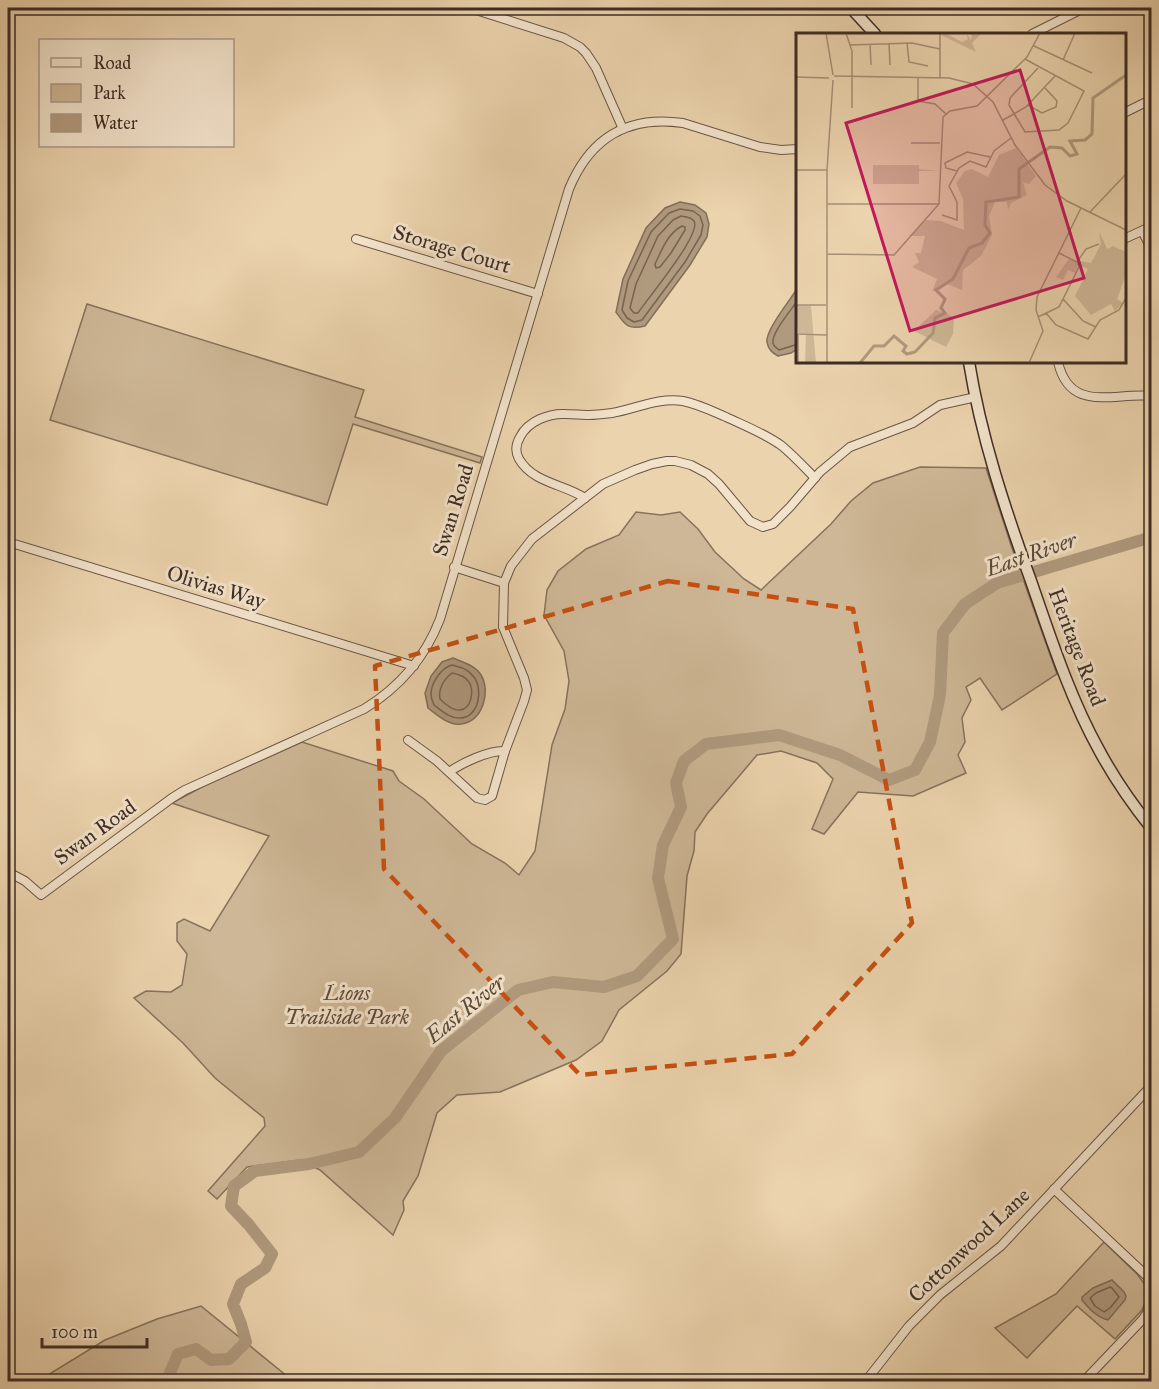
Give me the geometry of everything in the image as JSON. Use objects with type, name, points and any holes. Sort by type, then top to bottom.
[{"type":"main road","points":[[851,8],[872,31]]},
{"type":"main road","name":"Heritage Road","points":[[969,363],[987,447],[1022,556],[1072,693],[1098,748],[1116,779],[1152,829]]},
{"type":"street","points":[[1034,33],[1084,8]]},
{"type":"street","points":[[479,9],[564,38],[580,47],[596,68],[623,129]]},
{"type":"street","points":[[1126,112],[1152,99]]},
{"type":"street","name":"Swan Road","points":[[8,872],[25,881],[41,895],[185,790],[364,709],[389,692],[414,666],[435,632],[569,189],[576,172],[600,143],[623,129],[645,122],[669,121],[683,123],[770,149],[796,149]]},
{"type":"street","points":[[1126,239],[1152,226]]},
{"type":"street","points":[[1142,231],[1152,250]]},
{"type":"street","name":"Storage Court","points":[[356,239],[538,294]]},
{"type":"street","points":[[1058,363],[1067,382],[1085,395],[1102,398],[1128,395],[1152,396]]},
{"type":"street","points":[[408,740],[432,757],[477,798],[483,801],[492,796],[527,690],[503,627],[504,583],[509,570],[532,539],[603,484],[635,470],[662,462],[680,462],[708,474],[748,520],[765,527],[778,520],[815,478],[850,447],[913,423],[940,405],[975,397]]},
{"type":"street","points":[[585,498],[549,483],[532,472],[521,461],[517,446],[528,427],[557,414],[597,415],[663,401],[684,401],[707,409],[771,439],[789,452],[815,478]]},
{"type":"street","name":"Olivias Way","points":[[8,542],[414,666]]},
{"type":"street","points":[[454,567],[504,583]]},
{"type":"street","points":[[449,772],[495,752],[505,751]]},
{"type":"street","name":"Cottonwood Lane","points":[[865,1382],[909,1326],[940,1295],[1001,1246],[1152,1085]]},
{"type":"street","points":[[1054,1189],[1151,1280]]},
{"type":"street","points":[[1083,1382],[1143,1319],[1152,1303]]},
{"type":"highlighted area","points":[[668,581],[853,609],[912,923],[792,1054],[580,1075],[384,869],[375,666]]},
{"type":"green space","points":[[87,304],[364,390],[355,417],[482,457],[480,463],[353,424],[327,505],[50,420]]},
{"type":"green space","name":"Lions Trailside Park","points":[[920,467],[986,468],[1057,674],[1002,710],[980,678],[966,687],[971,700],[962,718],[965,742],[958,755],[966,773],[913,796],[858,792],[824,834],[812,829],[833,779],[817,763],[781,751],[757,755],[707,814],[695,832],[694,851],[687,876],[681,954],[667,971],[619,1010],[602,1041],[576,1060],[500,1092],[457,1095],[437,1113],[418,1176],[403,1201],[404,1210],[393,1235],[320,1170],[300,1160],[247,1167],[217,1199],[208,1191],[265,1126],[264,1118],[215,1078],[183,1043],[134,998],[146,991],[171,992],[182,985],[187,954],[177,941],[177,923],[184,919],[210,931],[269,836],[172,803],[302,742],[393,771],[399,781],[424,799],[472,844],[505,863],[519,875],[535,851],[552,745],[565,709],[569,681],[564,651],[544,615],[547,590],[558,571],[586,549],[619,535],[636,512],[661,515],[680,512],[698,529],[715,552],[744,579],[761,590],[831,524],[851,501],[873,483]]},
{"type":"green space","points":[[1104,1242],[1146,1286],[1151,1286],[1151,1299],[1147,1298],[1142,1310],[1115,1339],[1077,1306],[1027,1358],[995,1328],[1056,1294]]},
{"type":"green space","points":[[201,1306],[293,1381],[38,1381],[105,1340],[157,1319]]},
{"type":"water","points":[[680,202],[695,205],[706,213],[709,224],[707,237],[690,265],[645,326],[631,327],[616,312],[623,279],[646,228],[665,208]]},
{"type":"water","points":[[796,290],[796,350],[778,356],[768,347],[767,337]]},
{"type":"water","points":[[453,658],[475,669],[481,675],[485,689],[480,712],[469,722],[461,724],[448,722],[428,708],[425,693],[431,676],[442,662]]},
{"type":"water","points":[[1112,1280],[1126,1296],[1108,1320],[1093,1312],[1082,1297],[1093,1288]]},
{"type":"waterway","name":"East River","points":[[166,1382],[178,1354],[196,1349],[211,1360],[229,1359],[246,1342],[233,1304],[241,1284],[265,1268],[272,1254],[231,1206],[234,1186],[255,1171],[309,1164],[359,1152],[395,1118],[441,1051],[518,990],[553,982],[604,987],[637,976],[673,939],[658,878],[663,845],[681,807],[676,783],[684,761],[706,744],[779,735],[840,755],[889,780],[915,770],[930,742],[940,695],[943,633],[965,604],[997,583],[1152,537]]}]
